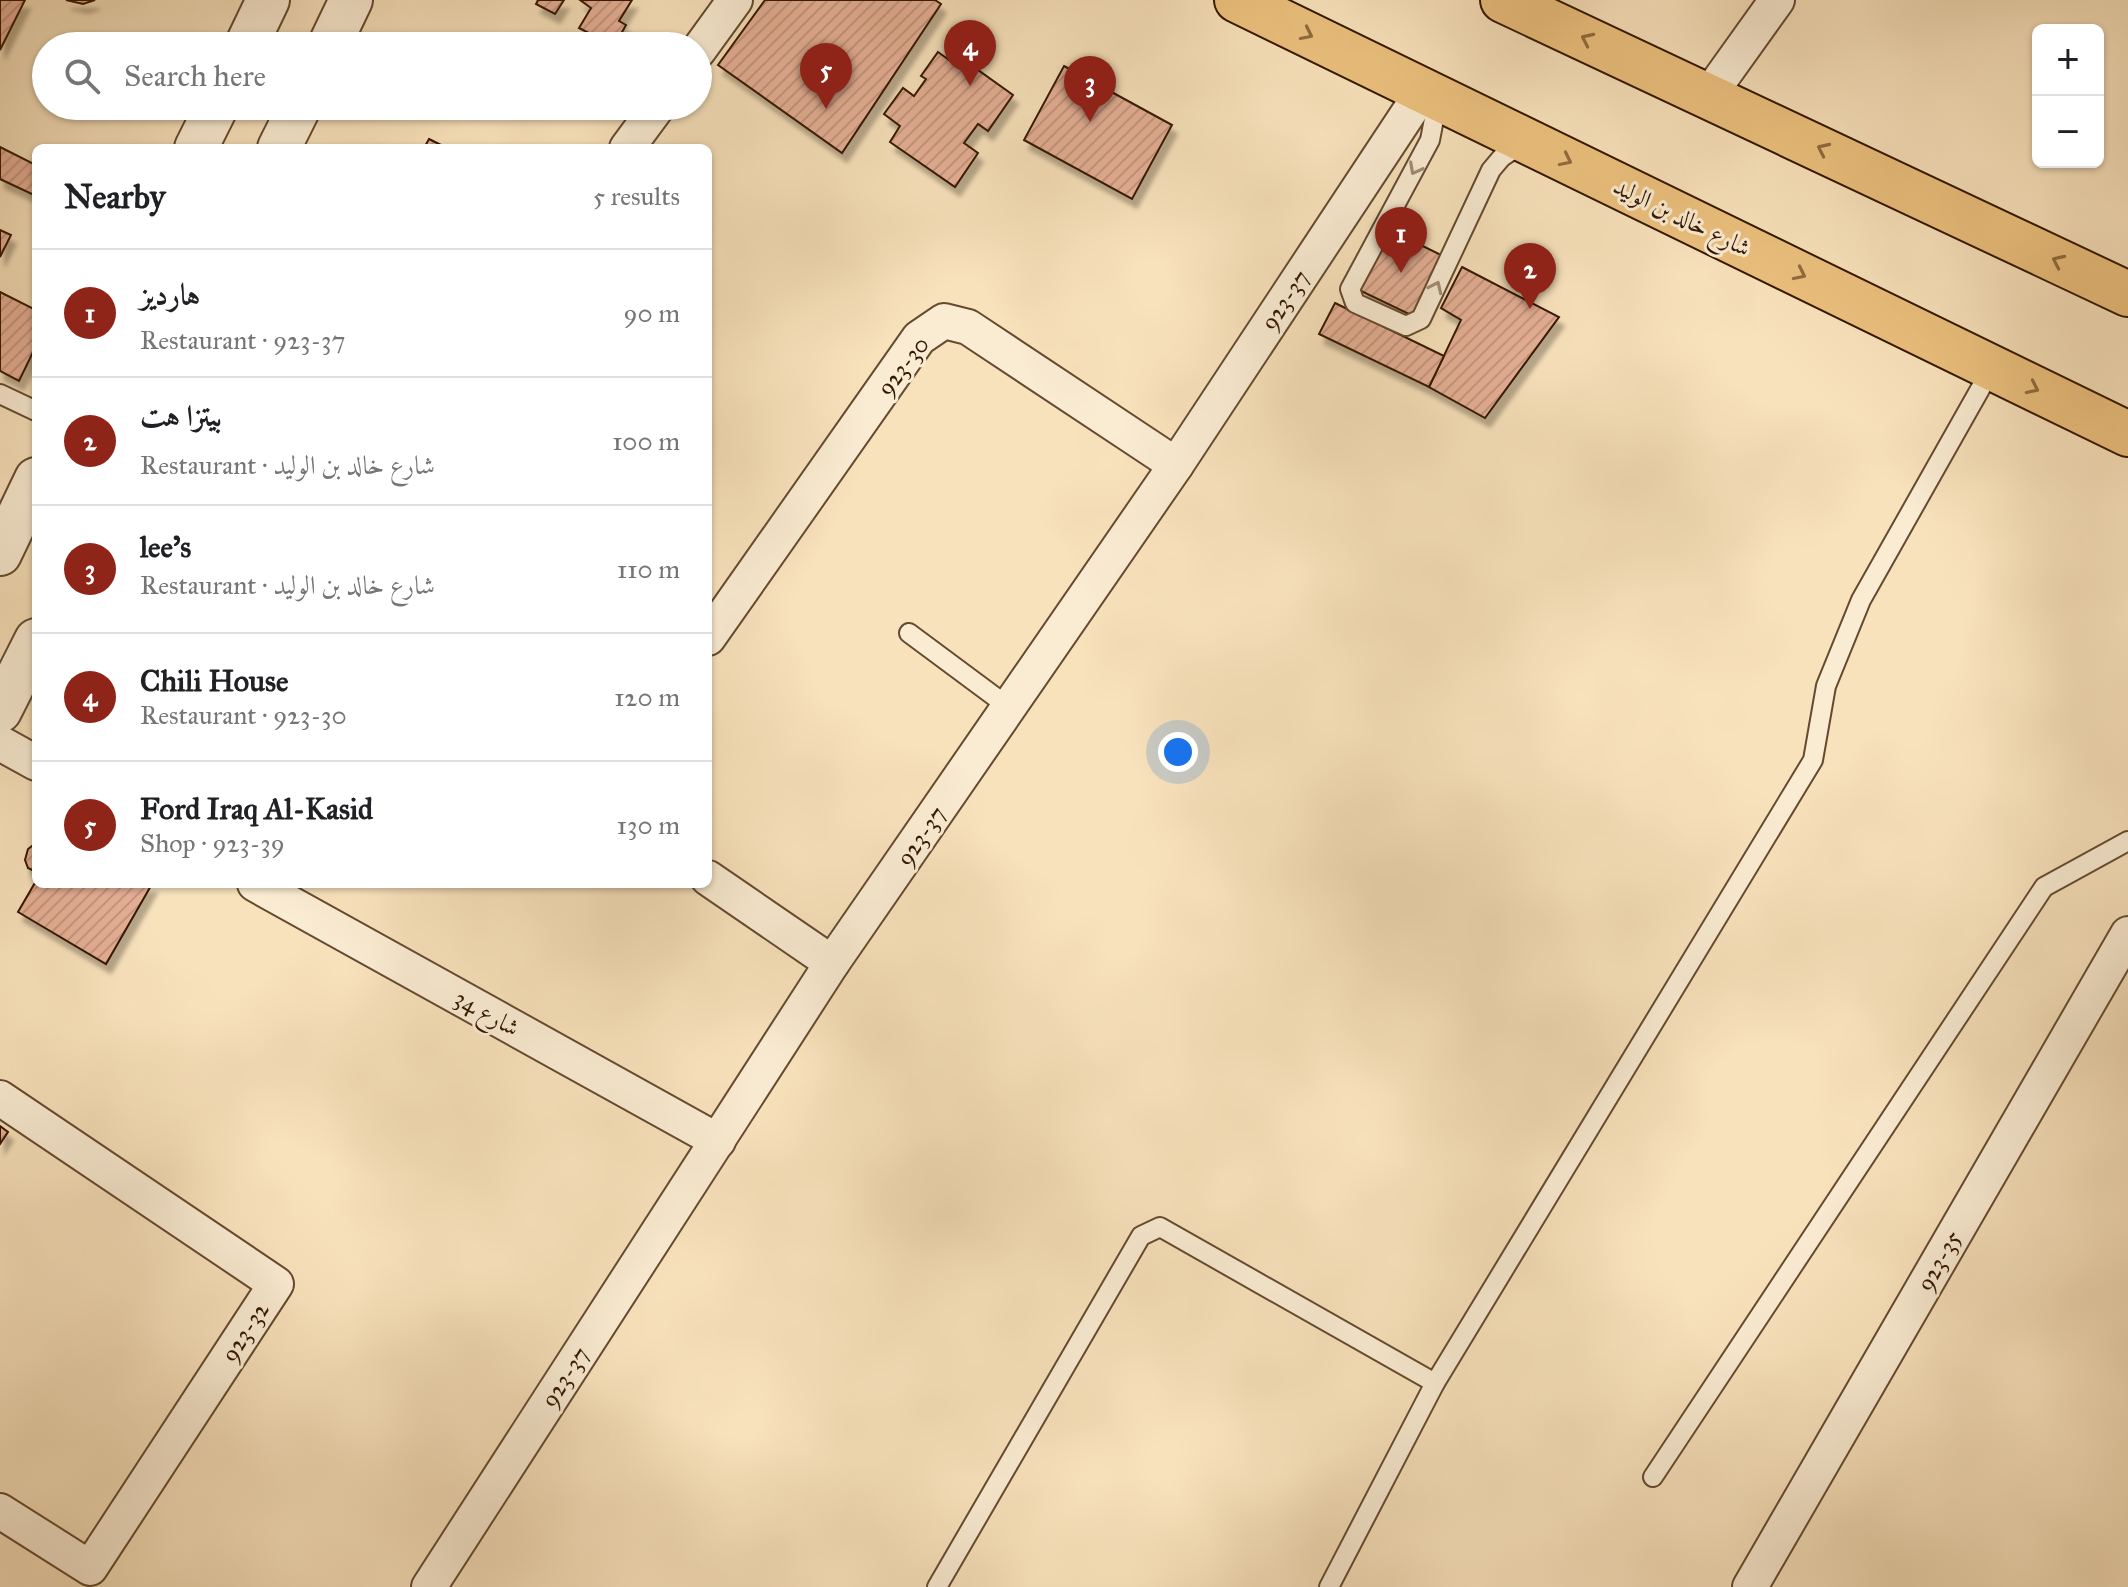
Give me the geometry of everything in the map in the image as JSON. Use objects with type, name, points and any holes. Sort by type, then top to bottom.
[{"type":"main road","name":"شارع خالد بن الوليد","points":[[1237,0],[2128,434]]},
{"type":"main road","points":[[1503,0],[2128,294]]},
{"type":"street","points":[[336,32],[351,0]]},
{"type":"street","points":[[712,32],[735,0]]},
{"type":"street","points":[[1709,95],[1777,0]]},
{"type":"street","name":"923-37","points":[[429,1587],[832,963],[1010,708],[1428,93]]},
{"type":"street","points":[[198,144],[210,120]]},
{"type":"street","points":[[281,144],[293,120]]},
{"type":"street","points":[[630,144],[648,120]]},
{"type":"street","name":"923-30","points":[[712,632],[919,338],[944,321],[968,327],[1176,465]]},
{"type":"street","points":[[0,554],[32,487]]},
{"type":"street","points":[[0,711],[32,648]]},
{"type":"street","points":[[0,743],[32,761]]},
{"type":"street","points":[[712,881],[832,963]]},
{"type":"street","name":"شارع 34","points":[[262,888],[718,1141]]},
{"type":"street","name":"923-35","points":[[1760,1584],[2128,934]]},
{"type":"street","name":"923-32","points":[[0,1098],[276,1284],[90,1568],[0,1511]]},
{"type":"lane","points":[[1428,93],[1435,114],[1430,140],[1350,289],[1355,303],[1406,326],[1421,319],[1491,170],[1507,152],[1527,141]]},
{"type":"lane","points":[[1329,1587],[1435,1383],[1813,760],[1826,686],[1861,600],[1992,368]]},
{"type":"lane","points":[[0,394],[32,409]]},
{"type":"lane","points":[[909,633],[1010,708]]},
{"type":"lane","points":[[1653,1477],[2044,887],[2128,841]]},
{"type":"lane","points":[[937,1587],[1141,1236],[1160,1227],[1435,1383]]},
{"type":"building","points":[[0,0],[25,0],[0,50]]},
{"type":"building","points":[[66,0],[95,0],[83,4]]},
{"type":"building","points":[[538,0],[564,0],[555,14],[536,4]]},
{"type":"building","points":[[580,0],[632,0],[619,21],[626,25],[622,32],[587,32],[579,28],[591,8]]},
{"type":"building","points":[[765,0],[935,0],[941,4],[842,153],[718,65]]},
{"type":"building","points":[[938,52],[966,72],[971,65],[1013,95],[988,131],[978,124],[964,143],[978,153],[955,187],[890,142],[900,126],[884,114],[903,88],[914,96],[926,79],[921,76]]},
{"type":"building","points":[[1064,66],[1172,125],[1132,199],[1024,140]]},
{"type":"building","points":[[0,147],[32,163],[32,194],[0,179]]},
{"type":"building","points":[[1388,229],[1443,256],[1413,316],[1359,290]]},
{"type":"building","points":[[0,230],[11,235],[0,257]]},
{"type":"building","points":[[1462,267],[1559,317],[1485,418],[1429,387],[1461,320],[1441,308]]},
{"type":"building","points":[[0,292],[32,308],[32,354],[19,381],[0,371]]},
{"type":"building","points":[[1335,303],[1444,356],[1429,387],[1319,334]]},
{"type":"building","points":[[32,846],[32,870],[25,860]]},
{"type":"building","points":[[32,888],[150,888],[106,964],[18,912]]},
{"type":"building","points":[[0,1126],[8,1132],[0,1144]]},
{"type":"place","name":"Chili House","points":[[970,86]]},
{"type":"place","name":"Ford Iraq Al-Kasid","points":[[826,109]]},
{"type":"place","name":"lee's","points":[[1090,122]]},
{"type":"place","name":"هارديز","points":[[1401,273]]},
{"type":"place","name":"بيتزا هت","points":[[1530,309]]}]
